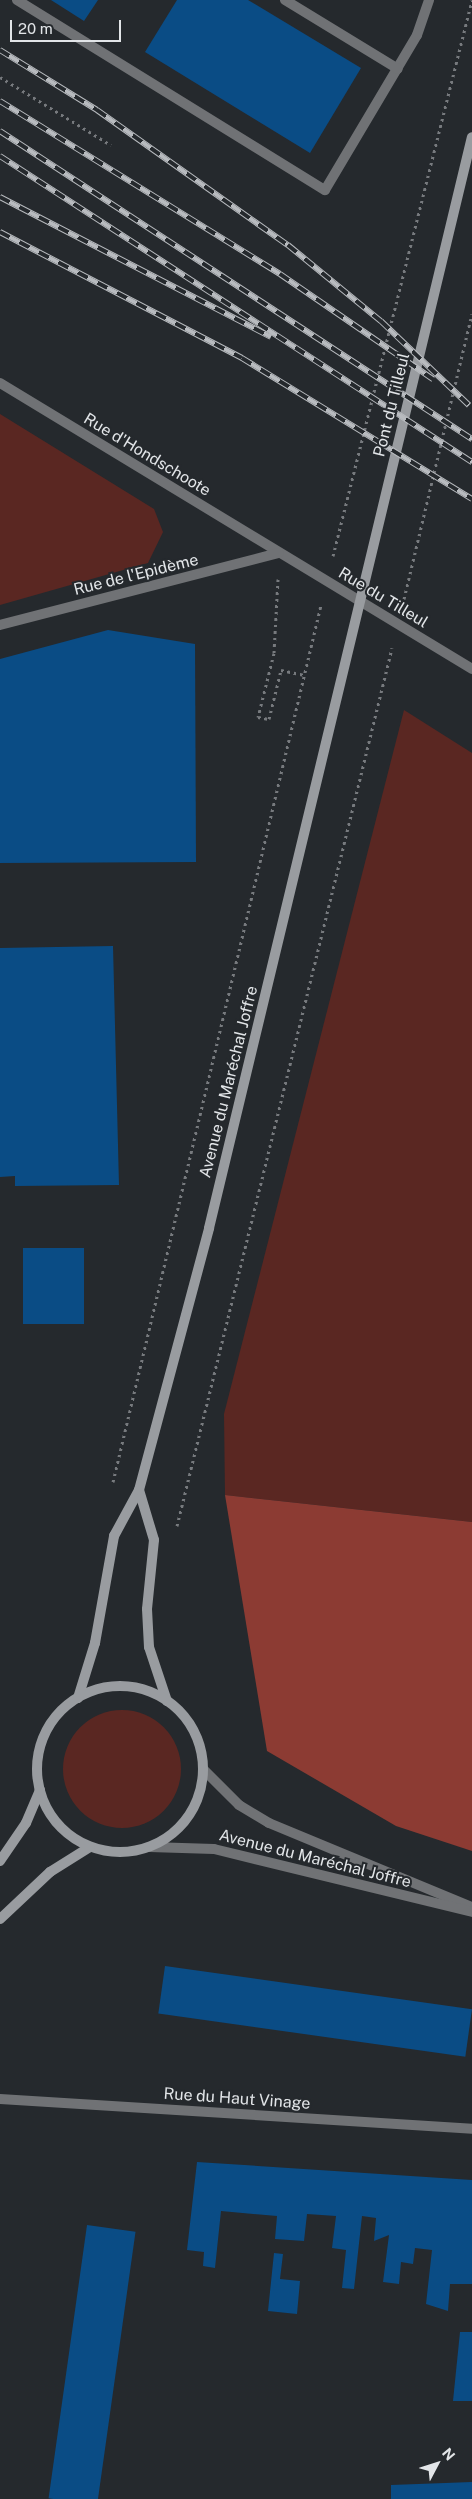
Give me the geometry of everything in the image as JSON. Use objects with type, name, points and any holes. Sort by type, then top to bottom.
[{"type":"main road","name":"Pont du Tilleul","points":[[341,680],[472,137]]},
{"type":"main road","name":"Avenue du Maréchal Joffre","points":[[78,1698],[95,1643],[114,1536],[140,1490],[209,1228],[341,680]]},
{"type":"main road","points":[[140,1490],[154,1540],[147,1609],[150,1648],[167,1701],[193,1730],[203,1769],[199,1794],[189,1816],[172,1834],[150,1847],[114,1852],[90,1847],[58,1824],[40,1790],[38,1763],[44,1737],[58,1715],[78,1698],[103,1688],[129,1687],[167,1701]]},
{"type":"main road","points":[[0,1861],[26,1823],[40,1790]]},
{"type":"main road","points":[[0,1919],[50,1872],[90,1847]]},
{"type":"street","points":[[17,0],[325,190],[418,35],[429,0]]},
{"type":"street","points":[[285,0],[398,69]]},
{"type":"street","name":"Rue d'Hondschoote","points":[[0,383],[279,553]]},
{"type":"street","name":"Rue de l'Epidème","points":[[0,625],[279,553]]},
{"type":"street","name":"Rue du Tilleul","points":[[279,553],[472,669]]},
{"type":"street","name":"Avenue du Maréchal Joffre","points":[[203,1769],[239,1804],[269,1823],[472,1907]]},
{"type":"street","name":"Avenue du Maréchal Joffre","points":[[150,1847],[185,1846],[231,1852],[472,1912]]},
{"type":"street","name":"Rue du Haut Vinage","points":[[0,2100],[472,2129]]},
{"type":"path","points":[[332,563],[472,0]]},
{"type":"path","points":[[0,77],[111,145]]},
{"type":"path","points":[[401,609],[472,314]]},
{"type":"path","points":[[279,553],[274,653],[258,716],[269,719],[282,670],[304,675]]},
{"type":"path","points":[[111,1493],[322,601]]},
{"type":"path","points":[[177,1530],[192,1450],[394,637]]},
{"type":"shaded area","points":[[0,414],[154,509],[163,532],[148,563],[0,605]]},
{"type":"shaded area","points":[[404,710],[472,753],[472,1522],[225,1495],[224,1414]]},
{"type":"shaded area","points":[[225,1495],[472,1522],[472,1851],[396,1826],[267,1751]]},
{"type":"shaded area","points":[[122,1710],[134,1711],[145,1715],[164,1727],[176,1746],[180,1757],[180,1781],[176,1792],[164,1811],[145,1823],[134,1827],[122,1828],[110,1827],[99,1823],[80,1811],[68,1792],[64,1781],[63,1769],[64,1757],[68,1746],[80,1727],[99,1715],[110,1711]]},
{"type":"building","points":[[51,0],[98,0],[84,21]]},
{"type":"building","points":[[177,0],[248,0],[361,68],[310,153],[145,52]]},
{"type":"building","points":[[108,630],[195,644],[196,862],[0,863],[0,659]]},
{"type":"building","points":[[113,946],[119,1185],[15,1186],[15,1176],[0,1177],[0,948]]},
{"type":"building","points":[[23,1248],[84,1248],[84,1324],[23,1324]]},
{"type":"building","points":[[165,1966],[472,2009],[465,2057],[158,2014]]},
{"type":"building","points":[[197,2162],[472,2180],[472,2284],[450,2284],[448,2311],[426,2304],[432,2250],[415,2248],[413,2264],[401,2262],[399,2284],[383,2282],[389,2235],[374,2241],[376,2218],[362,2216],[354,2289],[342,2288],[346,2250],[332,2248],[336,2216],[307,2214],[304,2241],[275,2239],[277,2216],[221,2211],[215,2268],[203,2266],[204,2252],[187,2250]]},
{"type":"building","points":[[87,2225],[136,2232],[98,2499],[49,2498]]},
{"type":"building","points":[[274,2253],[283,2254],[280,2279],[300,2281],[297,2314],[268,2311]]},
{"type":"building","points":[[460,2332],[472,2332],[472,2401],[453,2401]]},
{"type":"building","points":[[472,2482],[472,2499],[391,2499],[391,2485]]},
{"type":"railway","points":[[0,50],[97,110],[288,245],[381,321],[469,405]]},
{"type":"railway","points":[[0,101],[280,274],[433,379]]},
{"type":"railway","points":[[0,131],[472,439]]},
{"type":"railway","points":[[0,156],[472,462]]},
{"type":"railway","points":[[0,197],[271,337]]},
{"type":"railway","points":[[0,232],[242,358],[472,499]]}]
